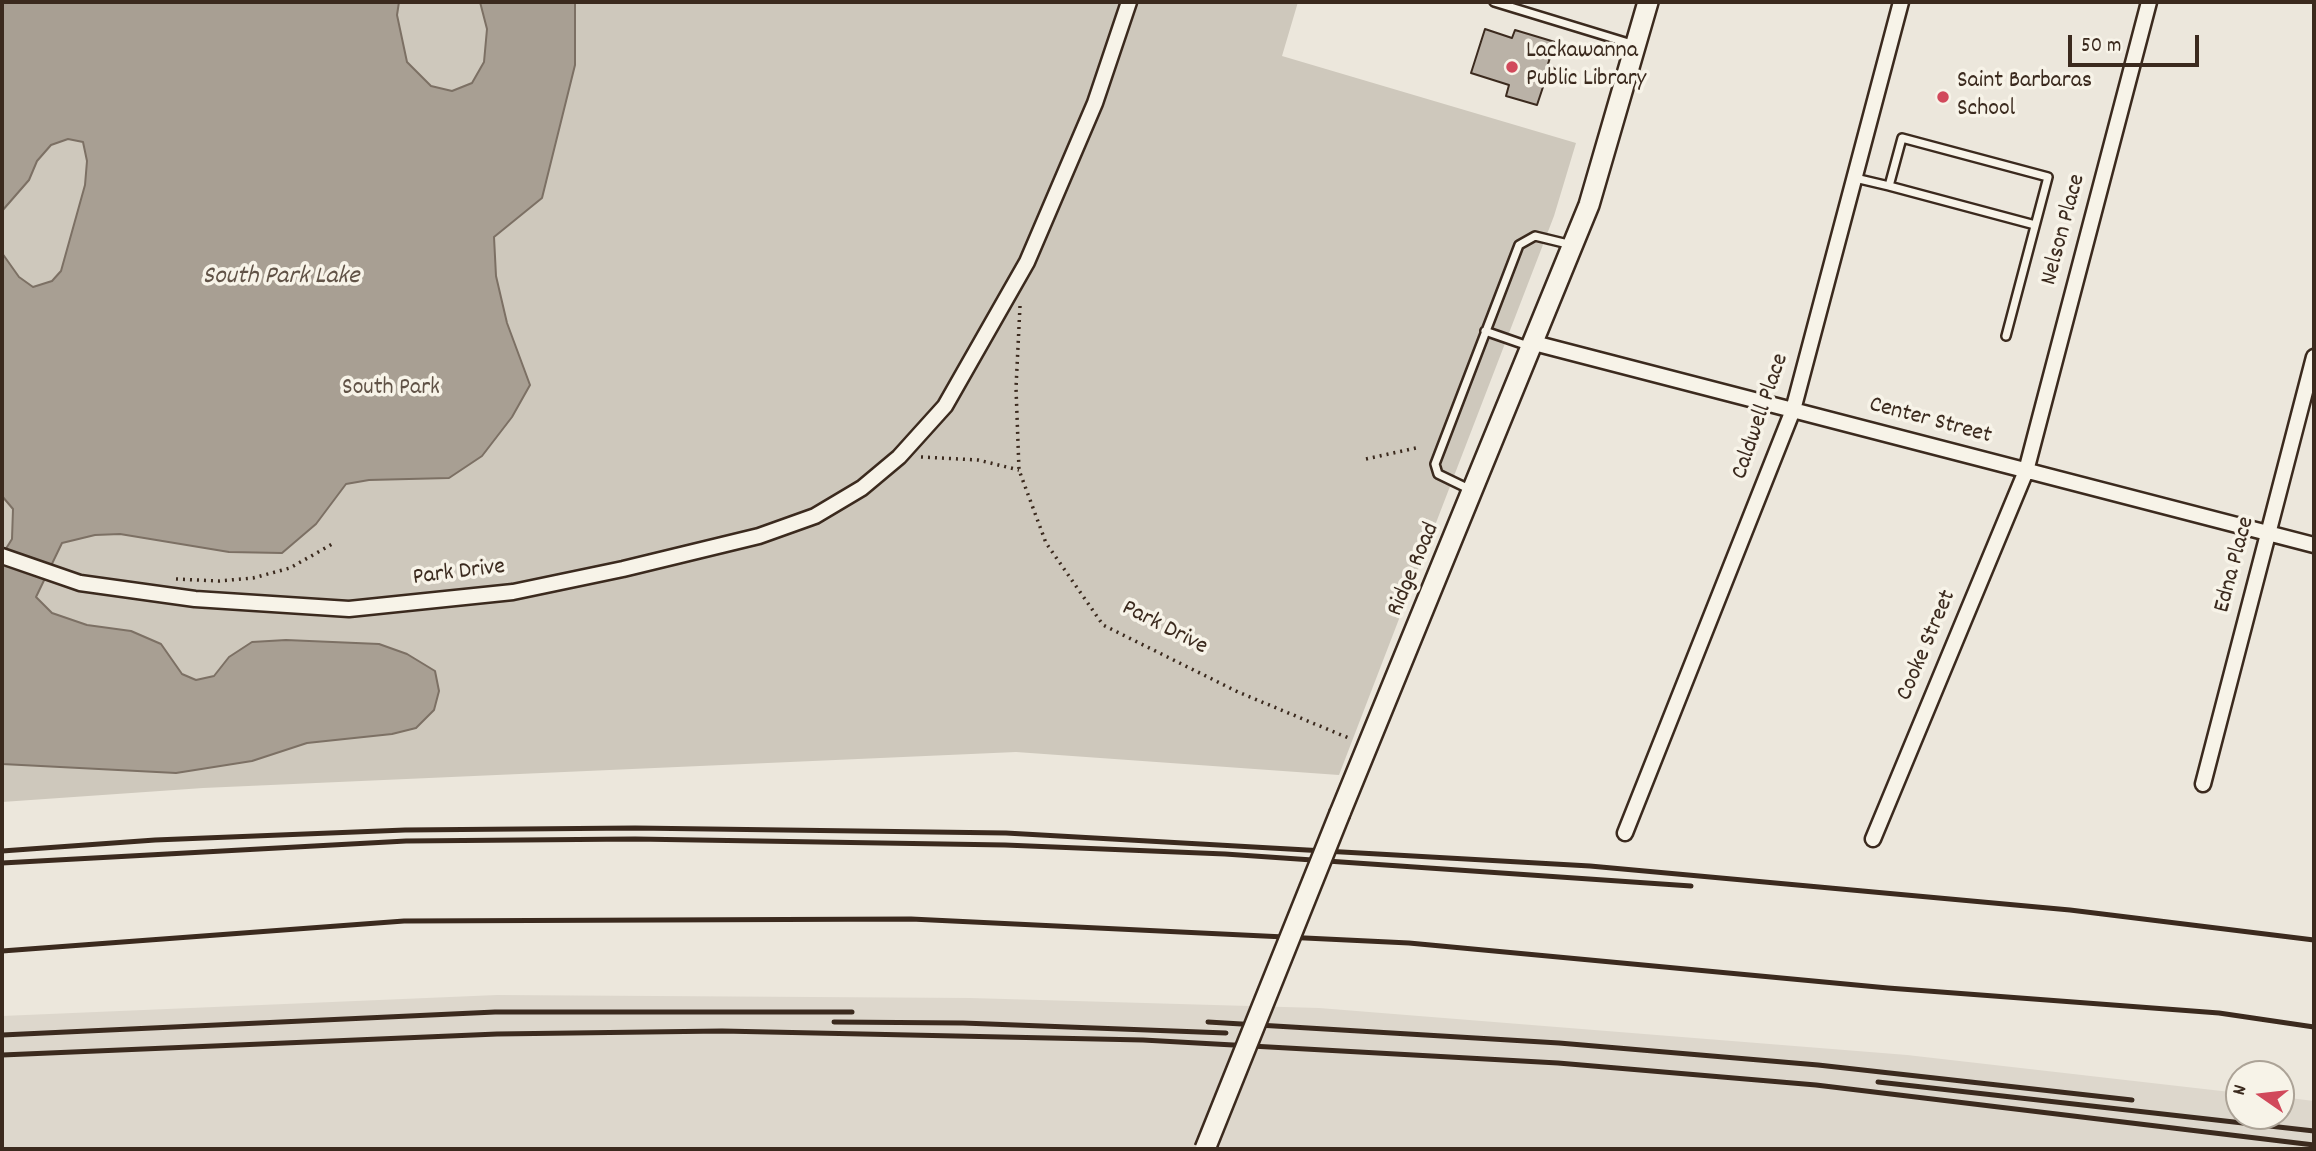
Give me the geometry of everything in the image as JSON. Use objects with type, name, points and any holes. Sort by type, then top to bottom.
[{"type":"main road","name":"Ridge Road","points":[[1205,1149],[1589,205],[1648,2]]},
{"type":"street","name":"Park Drive","points":[[2,556],[80,583],[195,599],[349,609],[513,592],[759,536],[815,516],[862,488],[899,457],[944,406],[1027,262],[1095,103],[1129,2]]},
{"type":"street","name":"Caldwell Place","points":[[1625,834],[1793,410],[1902,2]]},
{"type":"street","name":"Nelson Place","points":[[2026,471],[2149,2]]},
{"type":"street","name":"Center Street","points":[[1533,345],[2314,545]]},
{"type":"street","name":"Edna Place","points":[[2203,784],[2314,357]]},
{"type":"street","name":"Cooke Street","points":[[1872,839],[2026,471]]},
{"type":"lane","points":[[1494,2],[1636,45]]},
{"type":"lane","points":[[1889,186],[1902,138],[2048,177],[2006,337]]},
{"type":"lane","points":[[1855,178],[2035,225]]},
{"type":"lane","points":[[1474,492],[1438,474],[1435,464],[1519,245],[1535,236],[1573,246]]},
{"type":"lane","points":[[1485,331],[1533,345]]},
{"type":"path","name":"Park Drive","points":[[1021,300],[1016,388],[1019,470],[1046,543],[1103,625],[1238,692],[1367,746]]},
{"type":"path","points":[[1366,459],[1416,448]]},
{"type":"path","points":[[899,457],[943,456],[1019,470]]},
{"type":"path","points":[[167,578],[219,582],[253,578],[290,568],[334,543]]},
{"type":"shaded area","points":[[497,995],[970,998],[1319,1008],[1907,1055],[2225,1091],[2225,1130],[2295,1130],[2295,1099],[2314,1101],[2314,1149],[2,1149],[2,1016]]},
{"type":"green space","name":"South Park","points":[[2,2],[1298,2],[1282,56],[1576,143],[1554,216],[1339,775],[1016,752],[203,788],[2,802]]},
{"type":"water","name":"South Park Lake","points":[[2,2],[399,2],[397,15],[407,62],[431,86],[452,91],[472,83],[484,62],[487,29],[480,2],[575,2],[575,65],[542,198],[494,237],[496,276],[507,323],[530,385],[512,417],[482,456],[449,478],[369,480],[346,484],[316,524],[282,553],[229,552],[120,534],[95,535],[62,543],[36,597],[52,613],[87,625],[131,631],[161,644],[182,674],[196,680],[214,676],[229,657],[252,642],[286,640],[379,644],[407,654],[435,671],[439,691],[434,710],[416,728],[392,734],[307,743],[252,761],[176,773],[2,764],[2,555],[12,539],[13,509],[2,496],[2,253],[19,277],[33,287],[52,281],[61,271],[85,185],[87,161],[83,142],[68,139],[51,145],[37,161],[29,180],[2,211]]},
{"type":"building","name":"Lackawanna Public Library","points":[[1485,29],[1512,38],[1515,30],[1555,42],[1548,64],[1555,69],[1551,80],[1545,81],[1537,105],[1506,96],[1509,85],[1471,73]]},
{"type":"railway","points":[[2,851],[155,840],[405,830],[635,828],[1006,833],[1590,866],[2070,910],[2314,940]]},
{"type":"railway","points":[[2,863],[406,841],[635,839],[1005,845],[1225,854],[1691,886]]},
{"type":"railway","points":[[2,951],[404,921],[911,919],[1409,943],[1888,988],[2219,1013],[2314,1027]]},
{"type":"railway","points":[[2,1035],[495,1012],[852,1012]]},
{"type":"railway","points":[[834,1022],[963,1023],[1226,1033]]},
{"type":"railway","points":[[1208,1022],[1559,1043],[1818,1065],[2132,1100]]},
{"type":"railway","points":[[2,1055],[497,1034],[722,1031],[1143,1040],[1558,1063],[1816,1085],[2314,1145]]},
{"type":"railway","points":[[1878,1082],[2314,1131]]},
{"type":"place","name":"Lackawanna Public Library","points":[[1512,67]]},
{"type":"place","name":"Saint Barbaras School","points":[[1943,97]]}]
